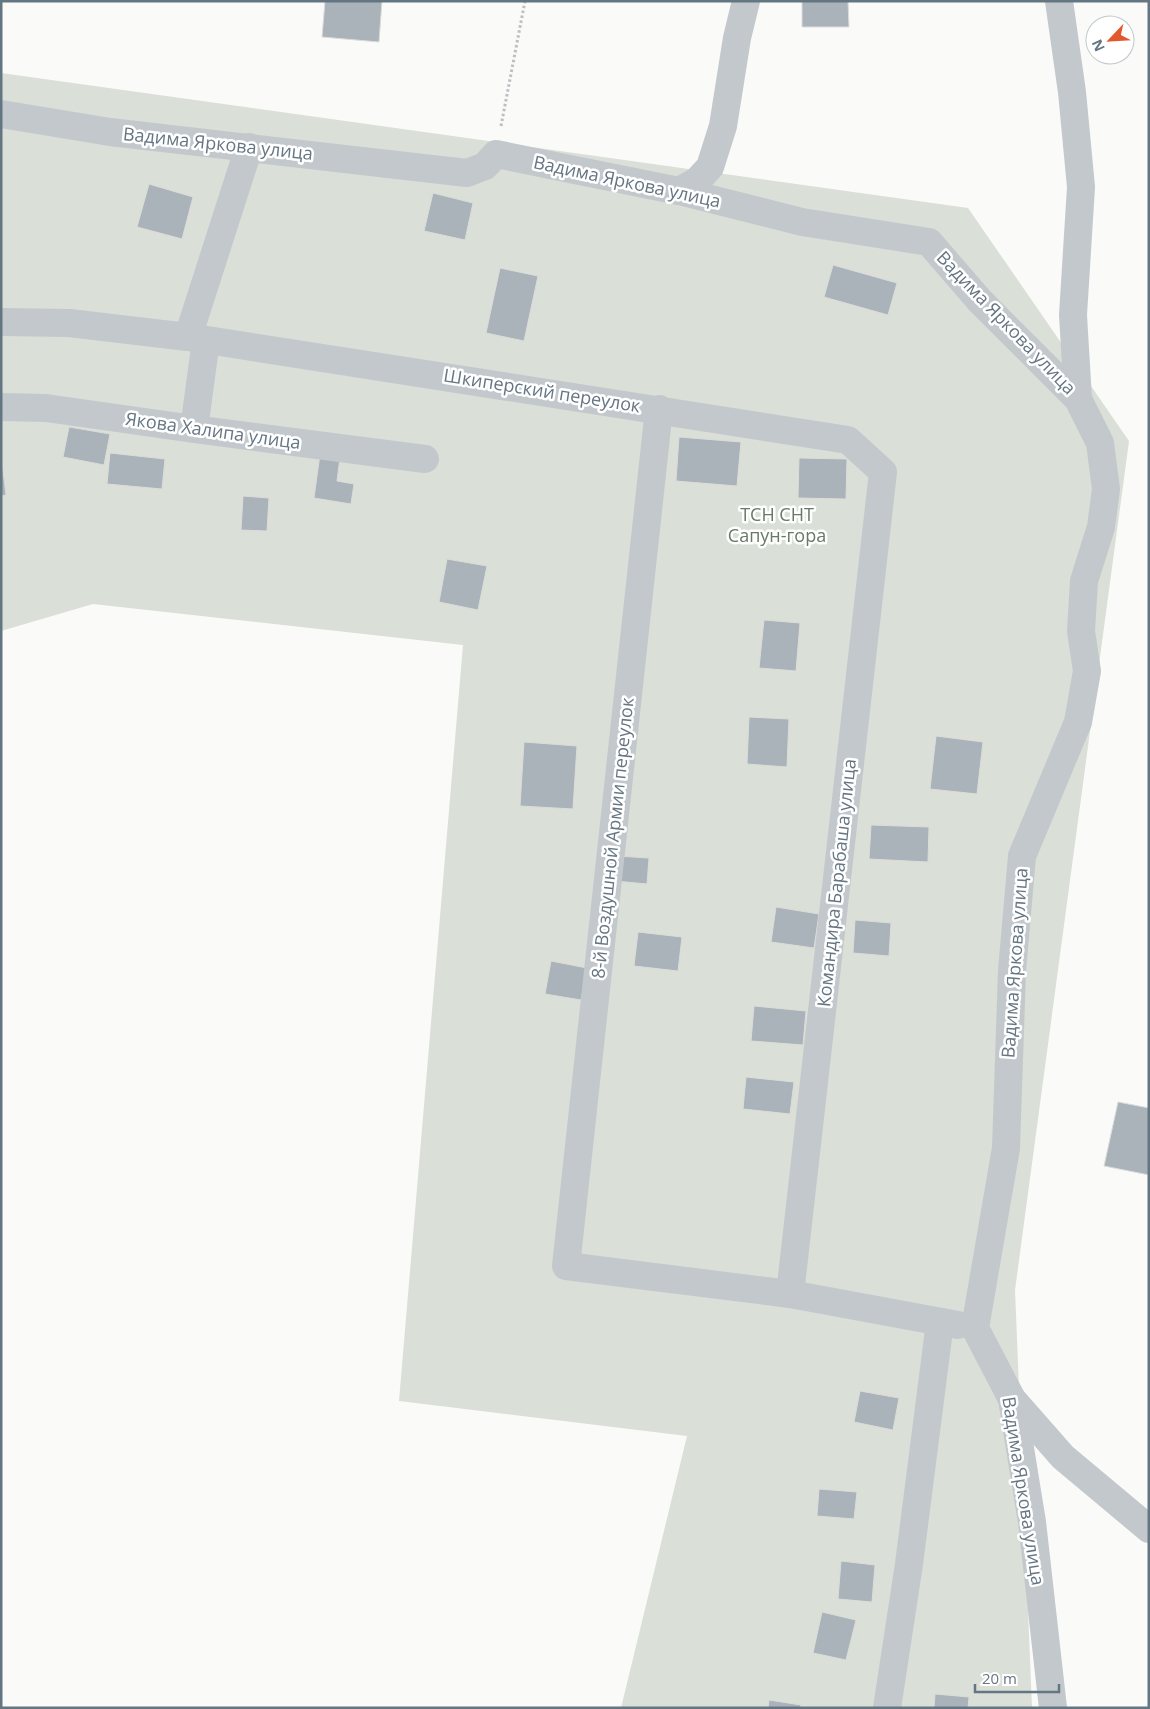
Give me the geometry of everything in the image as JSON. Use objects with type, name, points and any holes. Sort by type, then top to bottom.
[{"type":"street","points":[[679,191],[697,181],[710,167],[723,126],[737,38],[746,1]]},
{"type":"street","points":[[1059,1],[1072,92],[1081,187],[1073,315],[1078,399]]},
{"type":"street","name":"Вадима Яркова улица","points":[[1,114],[110,132],[468,173],[485,166],[496,154],[679,191],[802,222],[929,242],[980,301],[1078,399],[1100,443],[1106,489],[1102,526],[1084,581],[1081,631],[1087,671],[1078,722],[1022,856],[1012,971],[1006,1148],[975,1328],[1012,1399],[1032,1522],[1053,1708]]},
{"type":"street","points":[[194,429],[197,338],[249,147]]},
{"type":"street","points":[[1,322],[69,323],[197,338]]},
{"type":"street","name":"Шкиперский переулок","points":[[197,338],[848,440],[883,472]]},
{"type":"street","name":"Якова Халипа улица","points":[[1,407],[46,408],[425,458]]},
{"type":"street","name":"8-й Воздушной Армии переулок","points":[[659,409],[566,1266],[790,1294]]},
{"type":"street","name":"Командира Барабаша улица","points":[[790,1294],[883,472]]},
{"type":"street","points":[[790,1294],[975,1328]]},
{"type":"street","points":[[887,1708],[909,1564],[940,1322]]},
{"type":"street","points":[[1012,1399],[1063,1457],[1149,1529]]},
{"type":"path","points":[[496,154],[525,1]]},
{"type":"green space","name":"ТСН СНТ Сапун-гора","points":[[1,73],[968,208],[1129,441],[1015,1290],[1032,1708],[621,1708],[687,1436],[399,1401],[463,645],[93,604],[1,631]]},
{"type":"building","points":[[325,1],[382,1],[379,42],[322,37]]},
{"type":"building","points":[[802,1],[848,1],[849,27],[802,27]]},
{"type":"building","points":[[149,184],[193,197],[182,239],[137,227]]},
{"type":"building","points":[[433,193],[473,203],[465,240],[424,231]]},
{"type":"building","points":[[833,265],[897,283],[888,315],[824,297]]},
{"type":"building","points":[[500,268],[538,276],[524,341],[486,333]]},
{"type":"building","points":[[69,427],[110,434],[104,465],[63,457]]},
{"type":"building","points":[[679,437],[741,442],[737,486],[676,481]]},
{"type":"building","points":[[110,453],[165,459],[162,489],[107,484]]},
{"type":"building","points":[[1,454],[6,495],[1,496]]},
{"type":"building","points":[[320,454],[340,458],[337,481],[354,484],[351,504],[314,498]]},
{"type":"building","points":[[799,458],[847,459],[846,499],[798,498]]},
{"type":"building","points":[[243,496],[269,498],[267,531],[241,530]]},
{"type":"building","points":[[447,559],[487,566],[478,610],[439,602]]},
{"type":"building","points":[[764,620],[800,623],[796,671],[759,668]]},
{"type":"building","points":[[749,717],[789,719],[787,767],[747,764]]},
{"type":"building","points":[[936,736],[983,742],[977,794],[930,789]]},
{"type":"building","points":[[524,742],[577,746],[573,809],[520,806]]},
{"type":"building","points":[[871,825],[929,827],[928,862],[869,859]]},
{"type":"building","points":[[617,856],[649,858],[647,884],[615,881]]},
{"type":"building","points":[[776,907],[819,914],[814,948],[771,942]]},
{"type":"building","points":[[855,920],[891,923],[889,956],[853,953]]},
{"type":"building","points":[[638,932],[682,937],[678,971],[634,966]]},
{"type":"building","points":[[551,961],[587,968],[581,1000],[545,994]]},
{"type":"building","points":[[754,1006],[806,1011],[803,1045],[751,1041]]},
{"type":"building","points":[[746,1077],[794,1082],[790,1114],[743,1109]]},
{"type":"building","points":[[1118,1102],[1149,1108],[1149,1175],[1104,1166]]},
{"type":"building","points":[[860,1391],[899,1398],[893,1430],[854,1422]]},
{"type":"building","points":[[819,1489],[857,1492],[854,1519],[817,1516]]},
{"type":"building","points":[[841,1561],[875,1565],[872,1602],[838,1599]]},
{"type":"building","points":[[822,1612],[856,1620],[846,1660],[813,1653]]},
{"type":"building","points":[[935,1694],[969,1697],[968,1708],[934,1708]]},
{"type":"building","points":[[769,1700],[801,1705],[800,1708],[768,1708]]}]
